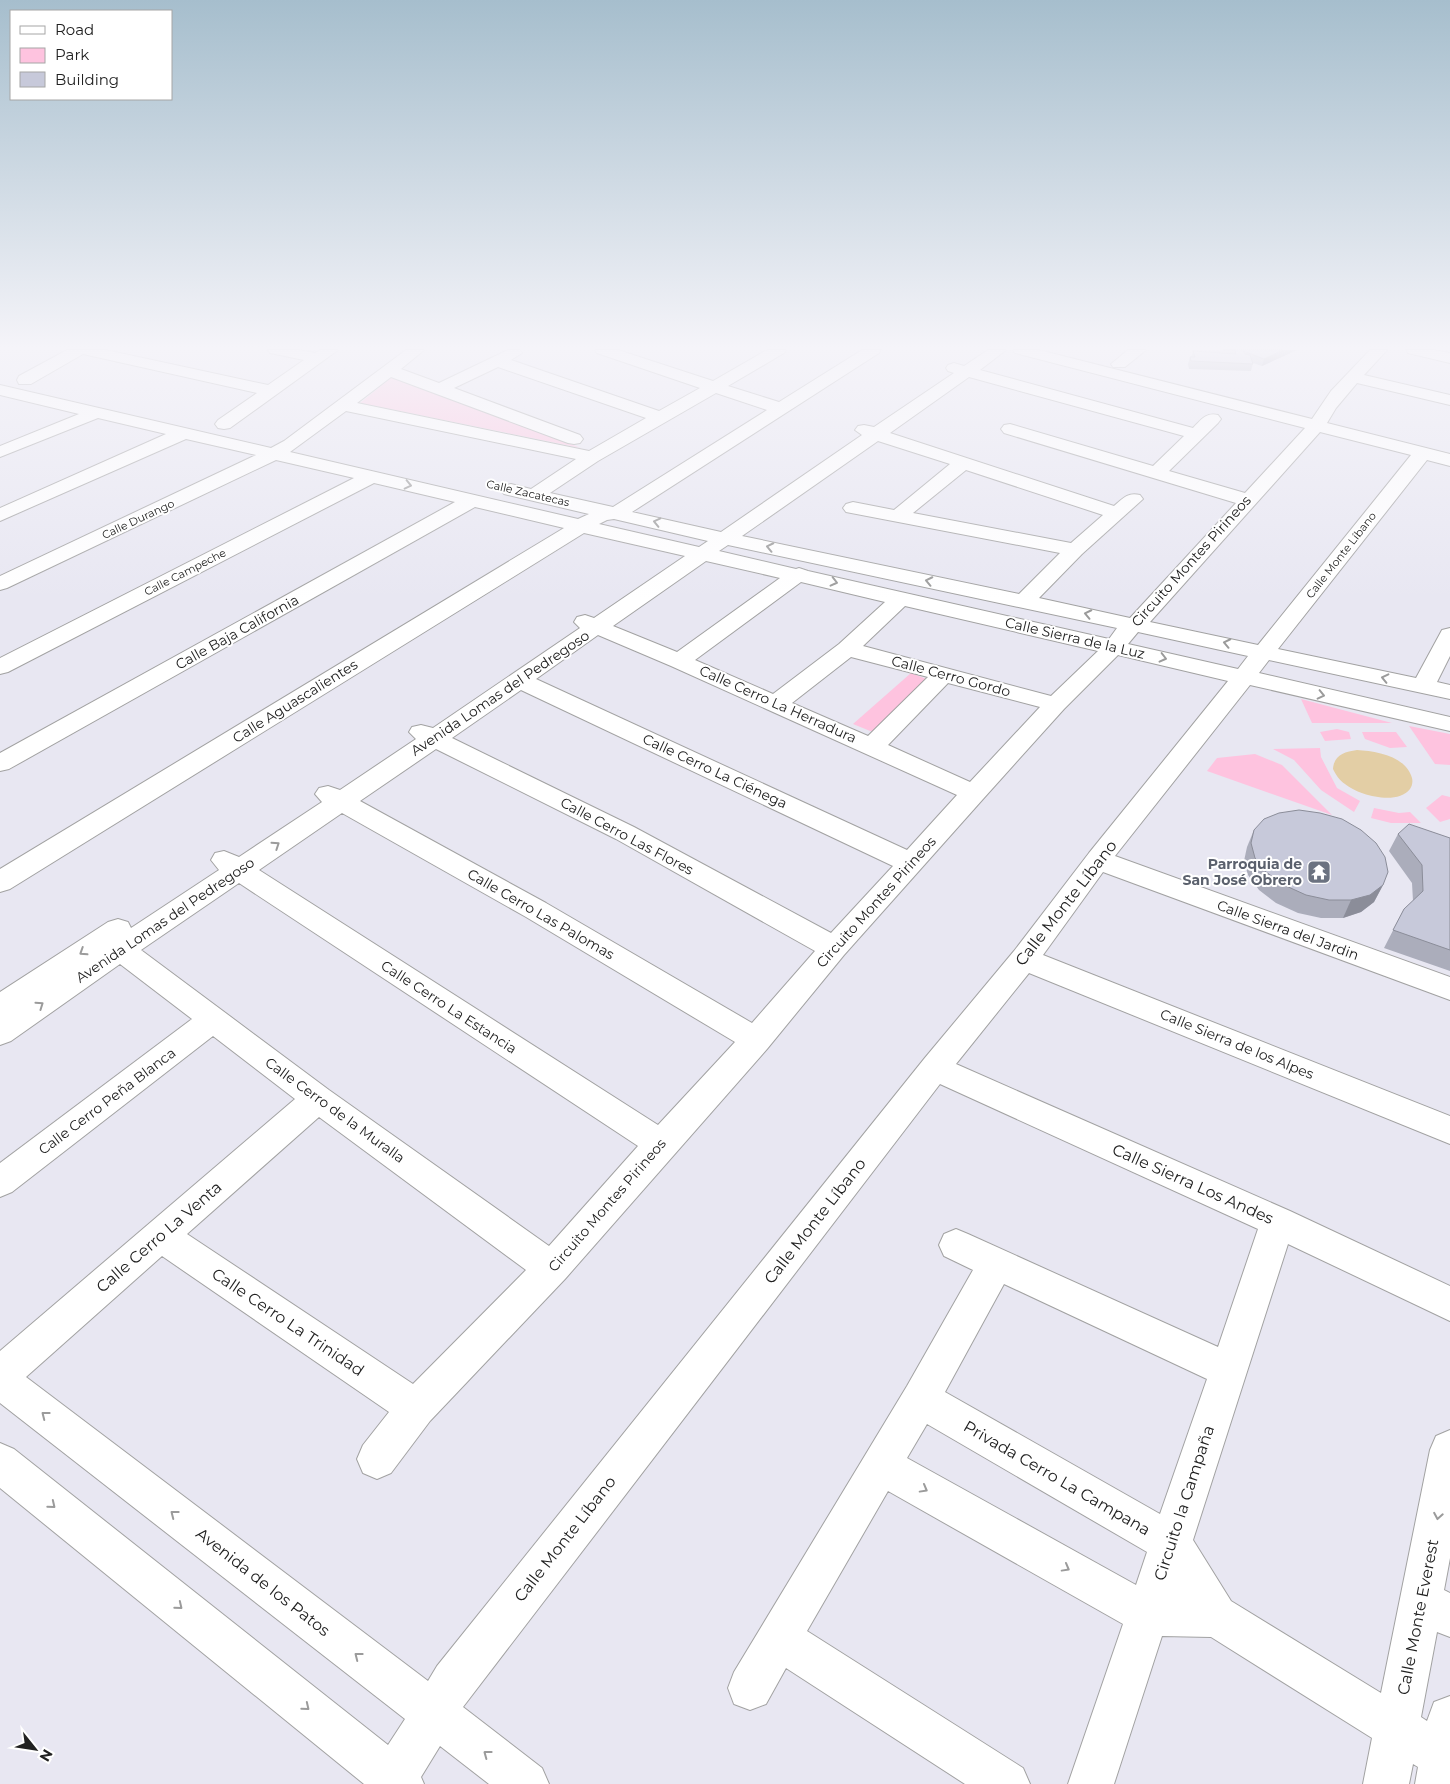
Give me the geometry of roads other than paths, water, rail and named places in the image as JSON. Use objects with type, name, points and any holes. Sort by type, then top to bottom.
[{"type":"street","points":[[0,452],[46,433]]},
{"type":"street","points":[[0,515],[183,433]]},
{"type":"street","name":"Calle Zacatecas","points":[[186,433],[286,447],[371,477],[474,500],[598,518],[701,544]]},
{"type":"street","name":"Calle Durango","points":[[0,584],[286,447],[304,433]]},
{"type":"street","points":[[490,433],[598,454]]},
{"type":"street","points":[[547,433],[598,454]]},
{"type":"street","points":[[534,495],[598,454],[635,433]]},
{"type":"street","name":"Calle Aguascalientes","points":[[0,882],[737,433]]},
{"type":"street","name":"Avenida Lomas del Pedregoso","points":[[0,1007],[113,943],[426,734],[701,544],[868,433]]},
{"type":"street","points":[[874,433],[1117,513]]},
{"type":"street","points":[[1046,433],[1157,472],[1247,500]]},
{"type":"street","name":"Circuito Montes Pirineos","points":[[377,1459],[416,1408],[552,1268],[756,1040],[834,948],[974,793],[1056,704],[1124,636],[1308,433]]},
{"type":"street","points":[[1363,433],[1450,460]]},
{"type":"street","points":[[1384,433],[1450,447]]},
{"type":"street","name":"Calle Zacatecas","points":[[267,434],[286,447],[314,445]]},
{"type":"street","points":[[1157,472],[1196,434]]},
{"type":"street","name":"Calle Monte Líbano","points":[[398,1781],[452,1682],[935,1068],[1024,959],[1098,860],[1423,452]]},
{"type":"street","points":[[898,516],[963,463]]},
{"type":"street","name":"Calle Campeche","points":[[0,666],[371,477]]},
{"type":"street","name":"Calle Zacatecas","points":[[496,486],[534,495],[598,518],[701,544]]},
{"type":"street","points":[[1024,601],[1075,550],[1133,498]]},
{"type":"street","name":"Calle Baja California","points":[[0,763],[474,500]]},
{"type":"street","points":[[853,508],[1075,550]]},
{"type":"street","name":"Calle Sierra de la Luz","points":[[701,544],[799,574],[900,599],[1124,636],[1254,665],[1450,724]]},
{"type":"street","name":"Calle Sierra de la Luz","points":[[701,544],[1024,601],[1124,636],[1254,665],[1423,686],[1450,692]]},
{"type":"street","points":[[680,661],[799,574]]},
{"type":"street","points":[[775,704],[847,649],[900,599]]},
{"type":"street","name":"Avenida Lomas del Pedregoso","points":[[426,734],[519,680],[588,623]]},
{"type":"street","name":"Calle Cerro La Herradura","points":[[588,623],[680,661],[873,746],[974,793]]},
{"type":"street","points":[[1423,686],[1450,635]]},
{"type":"street","name":"Calle Cerro Gordo","points":[[847,649],[1056,704]]},
{"type":"street","points":[[873,746],[944,674]]},
{"type":"street","name":"Calle Cerro La Ciénega","points":[[519,680],[911,863]]},
{"type":"street","name":"Calle Cerro Las Flores","points":[[426,734],[625,833],[834,948]]},
{"type":"street","name":"Calle Cerro Las Palomas","points":[[333,796],[536,910],[756,1040]]},
{"type":"street","name":"Calle Sierra del Jardin","points":[[1098,860],[1450,989]]},
{"type":"street","name":"Calle Cerro La Estancia","points":[[230,865],[661,1144]]},
{"type":"street","name":"Avenida Lomas del Pedregoso","points":[[0,1033],[113,943]]},
{"type":"street","name":"Calle Cerro de la Muralla","points":[[113,943],[318,1099],[552,1268]]},
{"type":"street","name":"Calle Sierra de los Alpes","points":[[1024,959],[1450,1130]]},
{"type":"street","name":"Calle Cerro Peña Blanca","points":[[0,1182],[214,1020]]},
{"type":"street","name":"Calle Sierra Los Andes","points":[[935,1068],[1278,1222],[1450,1304]]},
{"type":"street","name":"Calle Cerro La Venta","points":[[0,1375],[318,1099]]},
{"type":"street","name":"Circuito la Campaña","points":[[1091,1784],[1278,1222]]},
{"type":"street","name":"Calle Cerro La Trinidad","points":[[160,1236],[416,1408]]},
{"type":"street","points":[[956,1246],[1228,1370]]},
{"type":"street","points":[[750,1688],[920,1399],[996,1264]]},
{"type":"street","name":"Avenida de los Patos","points":[[0,1380],[526,1784]]},
{"type":"street","name":"Privada Cerro La Campana","points":[[920,1399],[1171,1544],[1216,1616],[1443,1753]]},
{"type":"street","name":"Calle Monte Everest","points":[[1386,1784],[1397,1726],[1436,1608],[1450,1450]]},
{"type":"street","name":"Privada Cerro La Campana","points":[[881,1465],[1147,1614],[1216,1616]]},
{"type":"street","points":[[4,1475],[398,1781]]},
{"type":"street","points":[[780,1639],[1007,1784]]},
{"type":"place","name":"Parroquia de San José Obrero","points":[[1319,872]]}]
